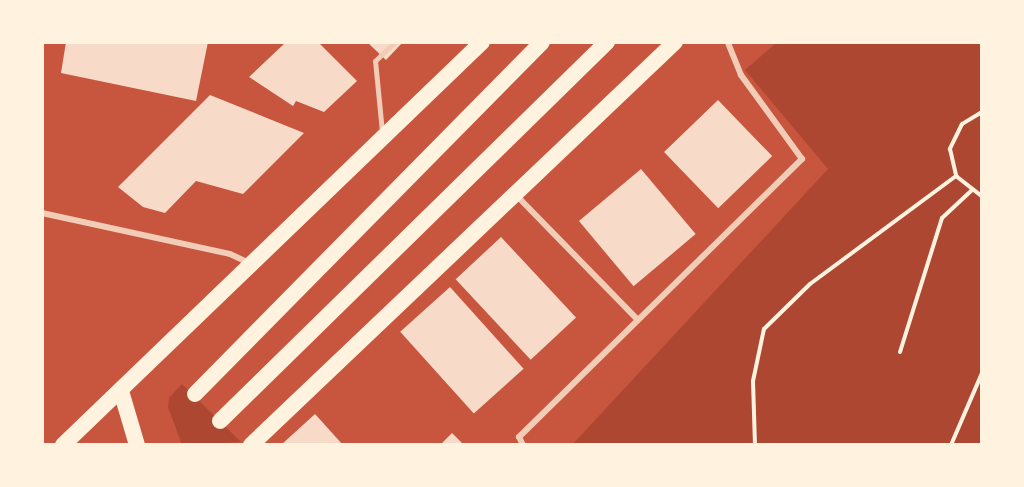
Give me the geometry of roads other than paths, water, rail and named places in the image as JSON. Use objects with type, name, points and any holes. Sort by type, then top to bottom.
[{"type":"highway","points":[[63,445],[253,266],[482,42]]},
{"type":"highway","points":[[195,394],[542,42]]},
{"type":"highway","points":[[220,421],[607,42]]},
{"type":"highway","points":[[251,445],[675,42]]},
{"type":"highway","points":[[121,391],[137,445]]},
{"type":"street","points":[[523,445],[519,437],[802,159],[741,75],[728,42]]},
{"type":"street","points":[[515,194],[638,320]]},
{"type":"street","points":[[42,213],[230,254],[253,266]]},
{"type":"lane","points":[[383,139],[375,61],[395,42]]}]
